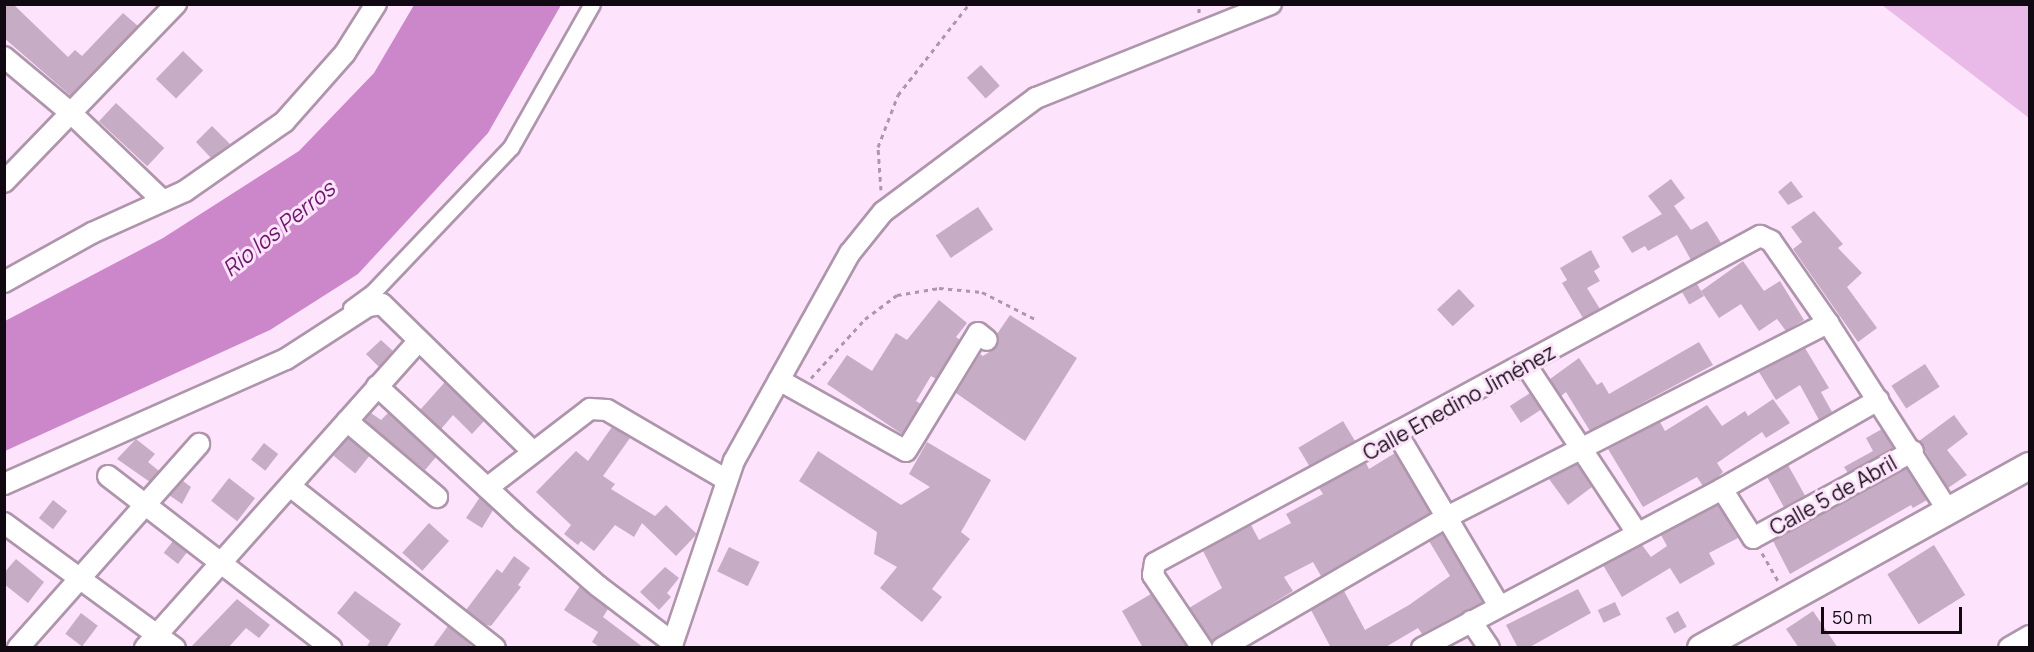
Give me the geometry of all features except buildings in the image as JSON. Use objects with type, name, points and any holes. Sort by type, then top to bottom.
[{"type":"street","points":[[4,182],[176,4]]},
{"type":"street","points":[[4,282],[92,233],[185,191],[284,122],[345,53],[376,4]]},
{"type":"street","points":[[10,481],[287,354],[373,292],[511,147],[592,4]]},
{"type":"street","points":[[377,386],[487,488],[598,586],[672,645],[727,480],[850,253],[883,212],[1036,98],[1271,4]]},
{"type":"street","points":[[4,57],[71,113],[163,201]]},
{"type":"street","name":"Calle Enedino Jiménez","points":[[1202,648],[1153,575],[1155,563],[1398,435],[1760,236],[1771,241],[1828,323]]},
{"type":"street","points":[[10,481],[286,358],[368,306],[382,304],[532,451]]},
{"type":"street","points":[[1222,648],[1447,517],[1578,447],[1828,323],[1913,451],[1949,512]]},
{"type":"street","points":[[783,373],[906,451],[978,333],[987,340]]},
{"type":"street","points":[[151,641],[419,340]]},
{"type":"street","points":[[1526,365],[1578,447],[1637,533]]},
{"type":"street","points":[[1422,648],[1722,489],[1878,400]]},
{"type":"street","points":[[487,488],[532,451],[590,410],[607,410],[727,480]]},
{"type":"street","points":[[347,421],[437,497]]},
{"type":"street","points":[[1398,435],[1499,606]]},
{"type":"street","points":[[18,648],[199,444]]},
{"type":"street","name":"Calle 5 de Abril","points":[[1753,538],[1913,451]]},
{"type":"street","points":[[1701,648],[1790,602],[2030,466]]},
{"type":"street","points":[[108,476],[222,561],[331,648]]},
{"type":"street","points":[[290,486],[495,648]]},
{"type":"street","points":[[1722,489],[1753,538]]},
{"type":"street","points":[[4,523],[80,576],[151,641],[175,648]]},
{"type":"street","points":[[1471,621],[1488,648]]},
{"type":"street","points":[[2009,648],[2030,636]]},
{"type":"path","points":[[883,212],[878,147],[898,95],[969,4]]},
{"type":"path","points":[[783,373],[811,379],[866,319],[897,295],[939,288],[982,292],[1035,319]]},
{"type":"path","points":[[1753,538],[1790,602]]},
{"type":"shaded area","points":[[1882,5],[2029,5],[2029,118]]},
{"type":"water","name":"Rio los Perros","points":[[414,5],[561,5],[488,133],[358,274],[270,330],[5,451],[5,321],[163,238],[299,151],[374,73]]}]
